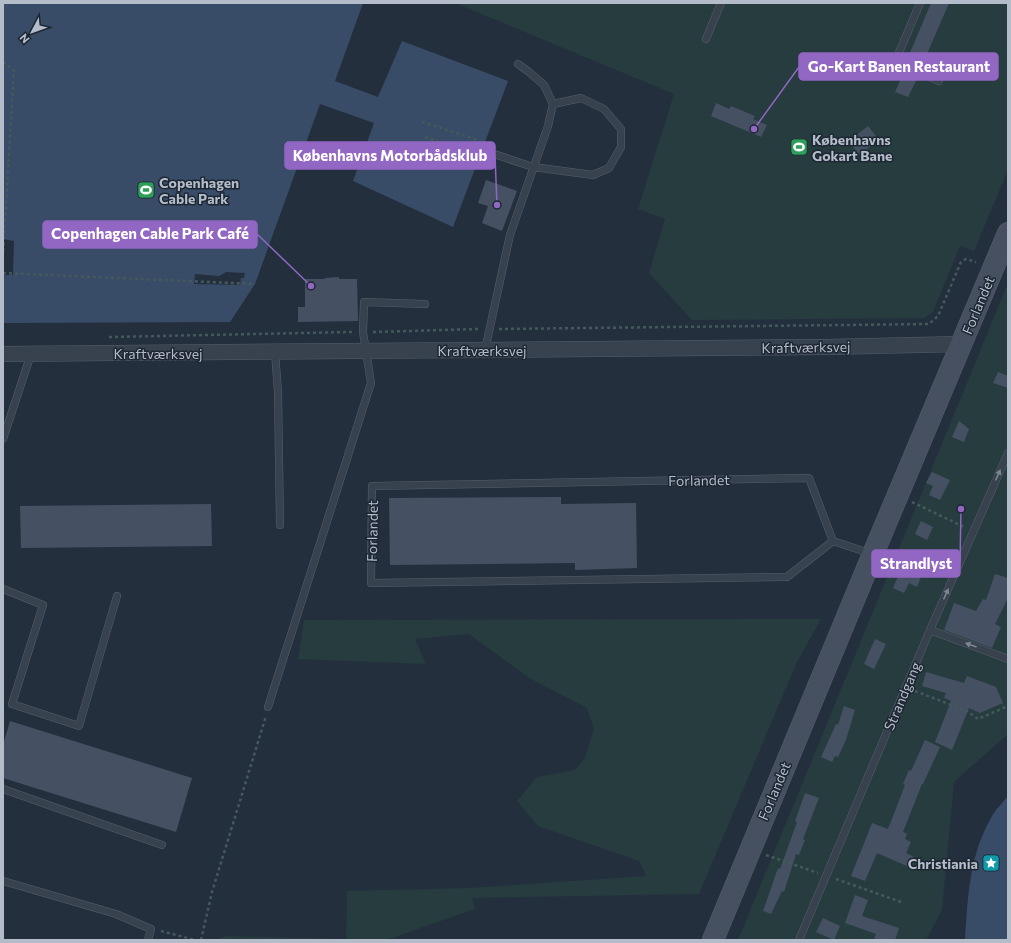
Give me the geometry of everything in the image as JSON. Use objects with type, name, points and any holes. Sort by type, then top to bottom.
[{"type":"street","name":"Forlandet","points":[[713,940],[1008,233]]},
{"type":"street","name":"Kraftværksvej","points":[[3,354],[827,347],[961,344]]},
{"type":"lane","points":[[706,38],[721,3]]},
{"type":"lane","points":[[920,3],[895,62],[939,81]]},
{"type":"lane","points":[[485,350],[510,235],[548,126],[553,104],[544,86],[518,64]]},
{"type":"lane","points":[[481,153],[533,167],[593,175],[609,168],[621,147],[621,129],[604,109],[581,98],[553,104]]},
{"type":"lane","points":[[268,707],[371,384],[362,332],[364,302],[425,304]]},
{"type":"lane","points":[[275,352],[278,392],[280,525]]},
{"type":"lane","points":[[3,439],[31,354]]},
{"type":"lane","name":"Strandgang","points":[[799,940],[905,688],[1008,452]]},
{"type":"lane","name":"Forlandet","points":[[809,478],[833,541],[787,577],[371,583],[372,486],[809,478]]},
{"type":"lane","points":[[833,541],[873,554]]},
{"type":"lane","points":[[3,589],[43,605],[12,704],[79,726],[117,596]]},
{"type":"lane","points":[[930,630],[1008,659]]},
{"type":"lane","points":[[3,789],[162,845]]},
{"type":"lane","points":[[3,881],[116,914],[151,929],[148,940]]},
{"type":"path","points":[[3,62],[14,71],[3,254]]},
{"type":"path","points":[[422,122],[485,142]]},
{"type":"path","points":[[425,137],[481,153]]},
{"type":"path","points":[[104,337],[490,329],[929,324],[938,316],[961,262],[966,259],[994,268]]},
{"type":"path","points":[[3,273],[255,284]]},
{"type":"path","points":[[898,495],[973,532]]},
{"type":"path","points":[[905,688],[967,711],[978,719],[1008,706]]},
{"type":"path","points":[[201,940],[212,892],[268,707]]},
{"type":"path","points":[[151,929],[195,940]]},
{"type":"green space","name":"Københavns Gokart Bane","points":[[455,3],[1008,3],[1008,170],[974,251],[960,246],[933,312],[924,318],[692,320],[649,273],[665,219],[638,209],[674,94]]},
{"type":"green space","points":[[1008,283],[1008,734],[954,782],[942,910],[926,940],[738,940]]},
{"type":"green space","points":[[821,619],[797,662],[699,894],[472,898],[475,909],[386,940],[216,940],[225,936],[346,939],[347,891],[471,888],[646,876],[639,861],[538,826],[517,801],[537,777],[575,770],[585,758],[594,729],[587,708],[529,678],[469,634],[415,639],[426,664],[298,659],[304,620]]},
{"type":"water","name":"Copenhagen Cable Park","points":[[3,3],[363,3],[335,81],[378,97],[402,41],[508,81],[453,227],[353,181],[374,123],[320,104],[255,284],[230,322],[3,323]]},
{"type":"water","name":"Christiania","points":[[1008,796],[1008,940],[965,940],[971,877],[978,847],[993,815]]},
{"type":"pier","points":[[3,239],[14,241],[13,275],[4,275],[3,281]]},
{"type":"pier","points":[[226,272],[245,273],[244,278],[241,278],[240,285],[194,284],[195,274],[219,276]]},
{"type":"building","points":[[931,3],[949,3],[921,68],[909,62],[911,56],[909,55]]},
{"type":"building","points":[[904,72],[918,77],[908,97],[895,92]]},
{"type":"building","points":[[716,103],[729,109],[731,106],[755,116],[753,119],[767,125],[761,137],[711,116]]},
{"type":"building","points":[[868,126],[879,140],[859,155],[849,141]]},
{"type":"building","points":[[486,180],[517,191],[502,231],[482,223],[488,206],[478,203]]},
{"type":"building","points":[[339,277],[339,279],[357,279],[358,321],[298,322],[298,307],[305,307],[305,279]]},
{"type":"building","points":[[998,372],[1008,376],[1008,388],[993,383]]},
{"type":"building","points":[[959,421],[969,429],[964,442],[952,437]]},
{"type":"building","points":[[932,472],[950,480],[940,500],[929,495],[933,486],[926,483]]},
{"type":"building","points":[[561,497],[561,504],[636,503],[637,568],[575,570],[575,563],[390,565],[389,498]]},
{"type":"building","points":[[211,504],[212,546],[21,548],[20,506]]},
{"type":"building","points":[[921,521],[933,527],[927,540],[915,534]]},
{"type":"building","points":[[903,564],[923,572],[917,587],[909,583],[904,593],[893,588]]},
{"type":"building","points":[[995,574],[1008,578],[1008,598],[995,624],[1001,627],[992,648],[944,630],[954,603],[976,611],[983,599],[986,600]]},
{"type":"building","points":[[875,639],[886,644],[874,669],[864,664]]},
{"type":"building","points":[[926,672],[964,683],[967,676],[996,687],[1003,703],[980,713],[969,708],[952,750],[935,742],[951,701],[944,698],[946,693],[922,686]]},
{"type":"building","points":[[844,706],[855,710],[846,740],[838,757],[835,756],[832,762],[821,757],[836,724],[838,725]]},
{"type":"building","points":[[10,721],[192,778],[176,832],[3,778],[3,745]]},
{"type":"building","points":[[925,740],[940,747],[922,784],[903,832],[907,834],[905,839],[911,842],[906,853],[914,857],[909,867],[877,853],[865,881],[851,876],[872,823],[888,829],[905,785],[903,784],[909,770],[911,771]]},
{"type":"building","points":[[805,793],[819,798],[803,839],[805,840],[799,855],[796,854],[784,892],[782,891],[771,914],[763,911],[778,868],[780,869],[797,822],[795,821]]},
{"type":"building","points":[[855,895],[868,900],[862,916],[899,928],[895,940],[874,940],[876,934],[845,923]]},
{"type":"building","points":[[823,918],[840,926],[834,940],[816,932]]},
{"type":"place","name":"Go-Kart Banen Restaurant","points":[[754,129]]},
{"type":"place","name":"Københavns Gokart Bane","points":[[799,147]]},
{"type":"place","name":"Copenhagen Cable Park","points":[[146,190]]},
{"type":"place","name":"Københavns Motorbådsklub","points":[[497,205]]},
{"type":"place","name":"Copenhagen Cable Park Café","points":[[311,286]]},
{"type":"place","name":"Strandlyst","points":[[961,509]]},
{"type":"place","name":"Christiania","points":[[991,863]]}]
